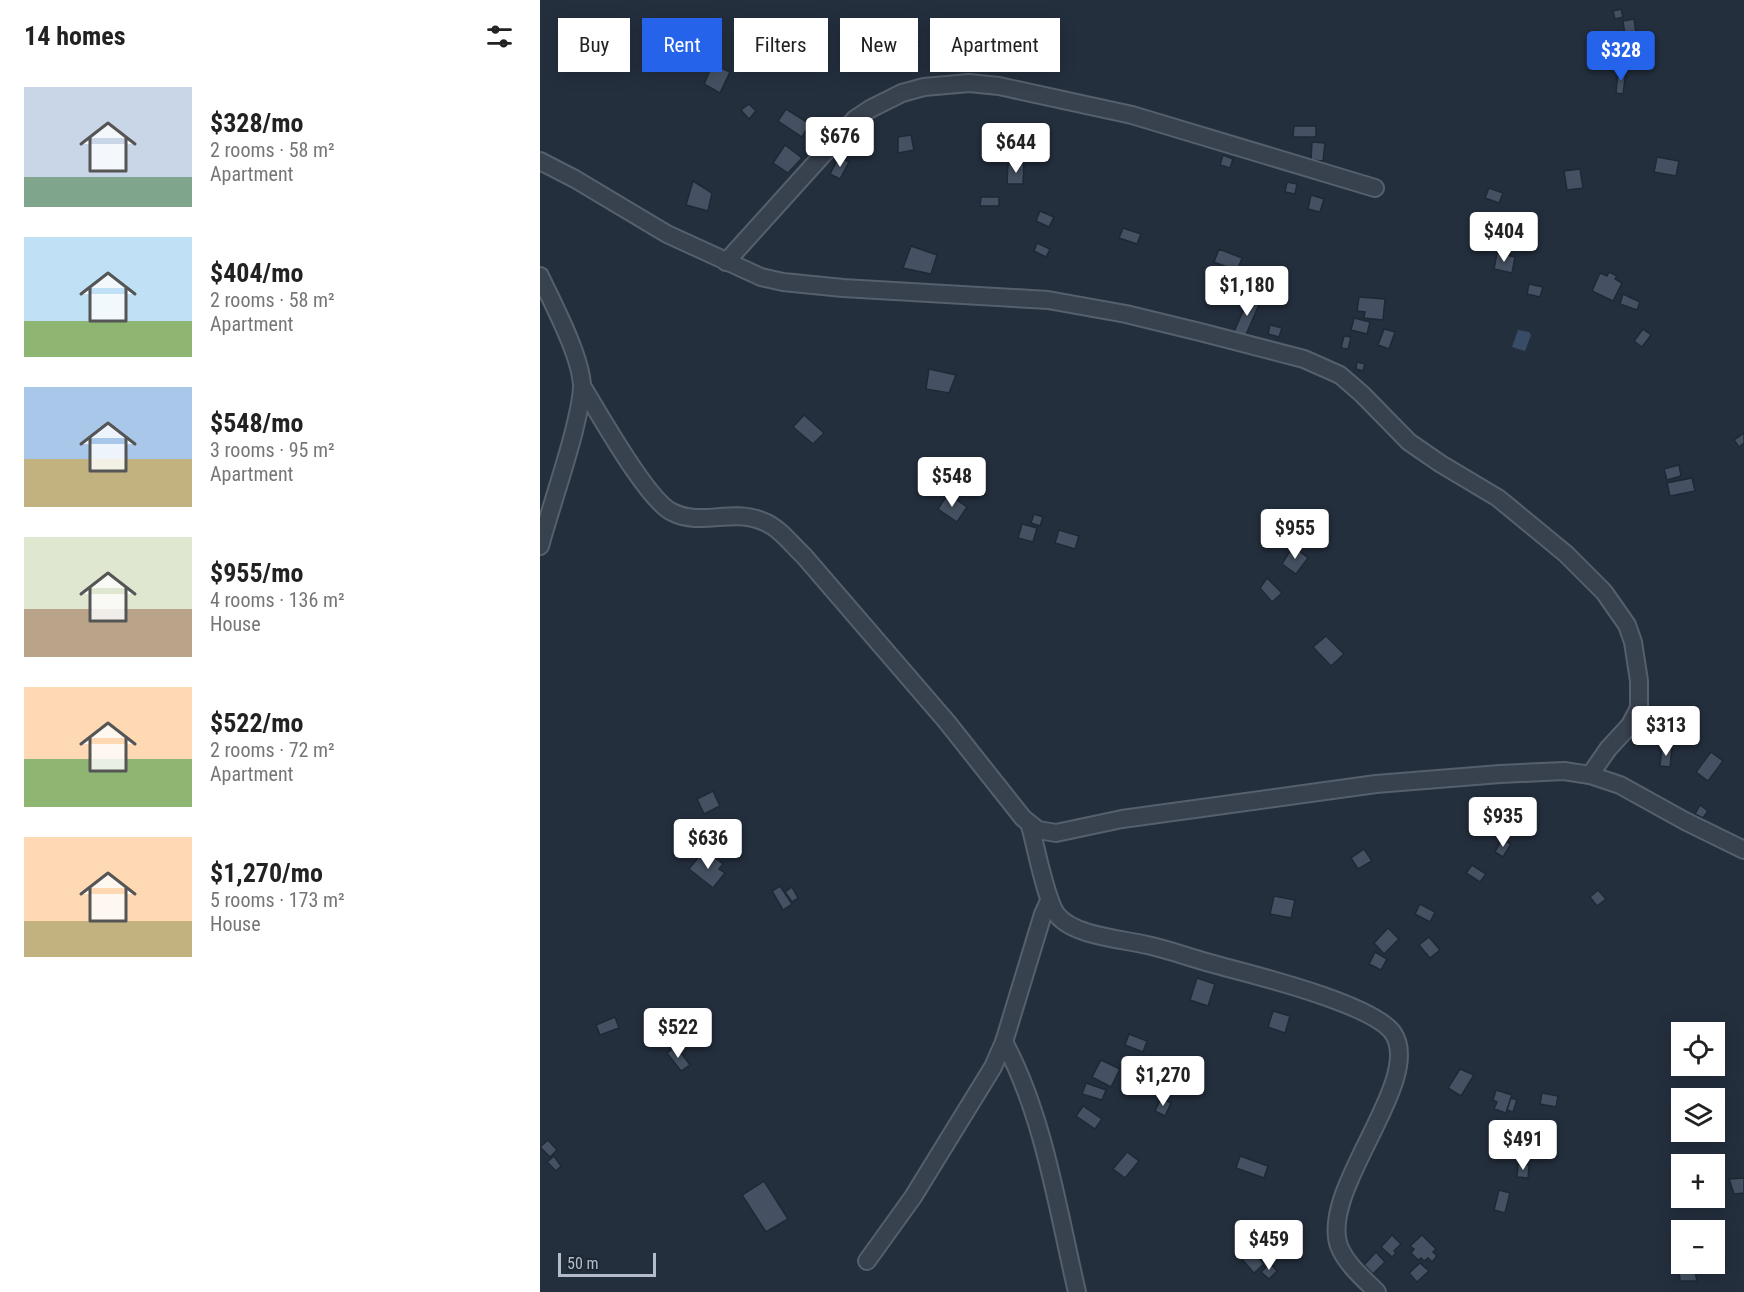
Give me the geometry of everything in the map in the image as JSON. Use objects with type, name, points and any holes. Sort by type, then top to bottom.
[{"type":"street","points":[[726,262],[855,120],[870,109],[902,93],[924,87],[969,83],[999,86],[1132,114],[1375,188]]},
{"type":"street","points":[[540,161],[575,179],[667,234],[761,277],[783,282],[887,291],[1048,300],[1126,314],[1304,359],[1340,375],[1409,442],[1498,498],[1566,554],[1604,592],[1627,625],[1633,642],[1639,681],[1639,708],[1630,725],[1608,749],[1590,775]]},
{"type":"street","points":[[540,546],[562,477],[580,404],[582,386],[578,366],[559,315],[541,281]]},
{"type":"street","points":[[582,386],[641,478],[664,507],[682,517],[733,515],[760,520],[781,533],[804,555],[946,722],[1030,826],[1049,901],[1058,917],[1071,927],[1150,946],[1326,996],[1374,1019],[1392,1032],[1400,1051],[1397,1072],[1341,1203],[1337,1224],[1340,1247],[1345,1257],[1377,1292]]},
{"type":"street","points":[[1030,826],[1047,833],[1056,833],[1134,817],[1387,783],[1564,771],[1590,775],[1620,785],[1744,850]]},
{"type":"street","points":[[867,1262],[913,1197],[993,1067],[1004,1042],[1042,914],[1049,901]]},
{"type":"street","points":[[1004,1042],[1028,1093],[1051,1176],[1077,1292]]},
{"type":"water","points":[[1518,330],[1529,332],[1531,335],[1525,351],[1512,347]]},
{"type":"building","points":[[1621,9],[1623,17],[1615,19],[1613,11]]},
{"type":"building","points":[[1634,19],[1636,34],[1625,35],[1623,21]]},
{"type":"building","points":[[722,68],[730,72],[720,93],[704,84],[709,72],[722,72]]},
{"type":"building","points":[[1618,70],[1626,71],[1623,94],[1616,93]]},
{"type":"building","points":[[749,104],[756,111],[749,119],[741,110]]},
{"type":"building","points":[[786,109],[810,124],[802,137],[778,121]]},
{"type":"building","points":[[1294,126],[1316,126],[1316,137],[1293,137]]},
{"type":"building","points":[[911,135],[914,150],[898,153],[898,137]]},
{"type":"building","points":[[1312,142],[1325,143],[1323,161],[1311,160]]},
{"type":"building","points":[[785,145],[802,158],[788,173],[773,163]]},
{"type":"building","points":[[1223,155],[1233,159],[1230,168],[1220,165]]},
{"type":"building","points":[[839,157],[849,162],[840,179],[830,174]]},
{"type":"building","points":[[1657,157],[1679,161],[1676,176],[1654,172]]},
{"type":"building","points":[[1008,164],[1024,164],[1023,184],[1007,184]]},
{"type":"building","points":[[1580,169],[1583,188],[1567,190],[1564,171]]},
{"type":"building","points":[[693,181],[712,193],[708,211],[686,205]]},
{"type":"building","points":[[1287,182],[1297,184],[1295,194],[1285,192]]},
{"type":"building","points":[[1489,188],[1503,193],[1499,203],[1485,198]]},
{"type":"building","points":[[1311,195],[1324,199],[1320,212],[1308,209]]},
{"type":"building","points":[[981,197],[999,197],[999,206],[980,206]]},
{"type":"building","points":[[1040,211],[1054,217],[1049,227],[1036,221]]},
{"type":"building","points":[[1123,228],[1141,234],[1137,244],[1119,238]]},
{"type":"building","points":[[1037,243],[1050,249],[1046,257],[1034,251]]},
{"type":"building","points":[[911,246],[937,255],[931,274],[903,268]]},
{"type":"building","points":[[1219,249],[1242,258],[1237,271],[1214,262]]},
{"type":"building","points":[[1497,253],[1515,257],[1512,273],[1494,269]]},
{"type":"building","points":[[1609,272],[1617,276],[1615,279],[1622,283],[1613,301],[1592,291],[1600,273],[1607,276]]},
{"type":"building","points":[[1529,284],[1543,287],[1540,297],[1527,294]]},
{"type":"building","points":[[1623,294],[1640,302],[1637,310],[1620,304]]},
{"type":"building","points":[[1249,297],[1260,302],[1245,337],[1234,332]]},
{"type":"building","points":[[1359,297],[1385,299],[1383,320],[1364,318],[1365,312],[1357,311]]},
{"type":"building","points":[[1354,318],[1370,322],[1367,334],[1351,330]]},
{"type":"building","points":[[1270,325],[1282,328],[1279,337],[1268,334]]},
{"type":"building","points":[[1384,329],[1395,332],[1389,349],[1378,345]]},
{"type":"building","points":[[1643,329],[1651,335],[1642,347],[1634,341]]},
{"type":"building","points":[[1344,336],[1351,337],[1348,349],[1341,348]]},
{"type":"building","points":[[1357,362],[1365,364],[1363,371],[1356,369]]},
{"type":"building","points":[[929,369],[956,375],[949,393],[926,389]]},
{"type":"building","points":[[804,415],[824,433],[813,444],[793,427]]},
{"type":"building","points":[[1744,433],[1744,443],[1739,447],[1734,440]]},
{"type":"building","points":[[1679,465],[1681,476],[1667,480],[1664,469]]},
{"type":"building","points":[[1692,478],[1695,491],[1670,496],[1667,483]]},
{"type":"building","points":[[948,494],[967,507],[957,522],[938,509]]},
{"type":"building","points":[[1034,514],[1043,517],[1040,526],[1031,523]]},
{"type":"building","points":[[1022,524],[1037,528],[1033,542],[1018,538]]},
{"type":"building","points":[[1059,530],[1079,536],[1075,549],[1055,543]]},
{"type":"building","points":[[1293,546],[1308,558],[1296,574],[1282,564]]},
{"type":"building","points":[[1267,578],[1282,593],[1272,602],[1260,588]]},
{"type":"building","points":[[1326,636],[1344,654],[1331,666],[1313,647]]},
{"type":"building","points":[[1662,747],[1672,748],[1670,767],[1660,766]]},
{"type":"building","points":[[1711,752],[1723,761],[1708,781],[1696,772]]},
{"type":"building","points":[[713,791],[720,806],[704,814],[697,799]]},
{"type":"building","points":[[1700,805],[1708,811],[1703,818],[1695,814]]},
{"type":"building","points":[[1502,839],[1511,844],[1503,857],[1495,852]]},
{"type":"building","points":[[1364,849],[1372,861],[1358,869],[1351,858]]},
{"type":"building","points":[[701,854],[711,862],[714,857],[723,864],[719,869],[725,873],[713,888],[689,869]]},
{"type":"building","points":[[1472,865],[1486,874],[1480,882],[1466,873]]},
{"type":"building","points":[[780,886],[792,904],[783,910],[772,891]]},
{"type":"building","points":[[792,887],[798,898],[792,902],[785,892]]},
{"type":"building","points":[[1598,890],[1606,899],[1597,906],[1590,897]]},
{"type":"building","points":[[1274,896],[1295,900],[1291,918],[1270,914]]},
{"type":"building","points":[[1420,904],[1435,912],[1430,922],[1415,914]]},
{"type":"building","points":[[1388,928],[1399,939],[1384,954],[1374,943]]},
{"type":"building","points":[[1429,937],[1440,950],[1430,958],[1419,945]]},
{"type":"building","points":[[1375,952],[1387,959],[1381,970],[1369,964]]},
{"type":"building","points":[[1197,978],[1215,984],[1208,1006],[1190,1000]]},
{"type":"building","points":[[1273,1011],[1290,1016],[1285,1033],[1268,1027]]},
{"type":"building","points":[[615,1017],[619,1028],[600,1035],[596,1025]]},
{"type":"building","points":[[1129,1034],[1147,1041],[1143,1052],[1125,1045]]},
{"type":"building","points":[[676,1046],[690,1065],[681,1071],[667,1053]]},
{"type":"building","points":[[1101,1060],[1120,1069],[1111,1087],[1092,1077]]},
{"type":"building","points":[[1178,1065],[1188,1070],[1183,1079],[1173,1074]]},
{"type":"building","points":[[1460,1069],[1474,1075],[1461,1096],[1448,1088]]},
{"type":"building","points":[[1086,1083],[1106,1090],[1102,1100],[1082,1094]]},
{"type":"building","points":[[1496,1090],[1512,1095],[1506,1113],[1494,1109],[1497,1102],[1493,1100]]},
{"type":"building","points":[[1542,1093],[1558,1096],[1556,1107],[1540,1104]]},
{"type":"building","points":[[1161,1098],[1171,1103],[1165,1116],[1155,1111]]},
{"type":"building","points":[[1511,1098],[1517,1100],[1513,1112],[1507,1110]]},
{"type":"building","points":[[1083,1106],[1102,1119],[1095,1129],[1076,1116]]},
{"type":"building","points":[[548,1140],[557,1150],[550,1157],[540,1147]]},
{"type":"building","points":[[1127,1152],[1139,1161],[1125,1178],[1113,1169]]},
{"type":"building","points":[[554,1156],[561,1166],[556,1171],[547,1162]]},
{"type":"building","points":[[1240,1156],[1268,1166],[1264,1178],[1236,1168]]},
{"type":"building","points":[[1518,1164],[1529,1165],[1528,1178],[1517,1177]]},
{"type":"building","points":[[1744,1178],[1744,1193],[1734,1194],[1729,1179]]},
{"type":"building","points":[[764,1181],[788,1219],[766,1232],[742,1195]]},
{"type":"building","points":[[1499,1190],[1510,1193],[1505,1213],[1494,1210]]},
{"type":"building","points":[[1392,1235],[1401,1244],[1392,1257],[1381,1247]]},
{"type":"building","points":[[1422,1235],[1436,1249],[1433,1252],[1437,1256],[1432,1262],[1428,1258],[1424,1261],[1421,1258],[1418,1260],[1411,1253],[1414,1249],[1410,1246]]},
{"type":"building","points":[[1250,1248],[1264,1264],[1254,1273],[1240,1257]]},
{"type":"building","points":[[1376,1252],[1385,1262],[1373,1274],[1364,1265]]},
{"type":"building","points":[[1270,1263],[1277,1271],[1269,1279],[1261,1272]]},
{"type":"building","points":[[1420,1263],[1429,1271],[1417,1282],[1409,1273]]},
{"type":"building","points":[[1679,1274],[1696,1274],[1697,1281],[1680,1281]]}]
